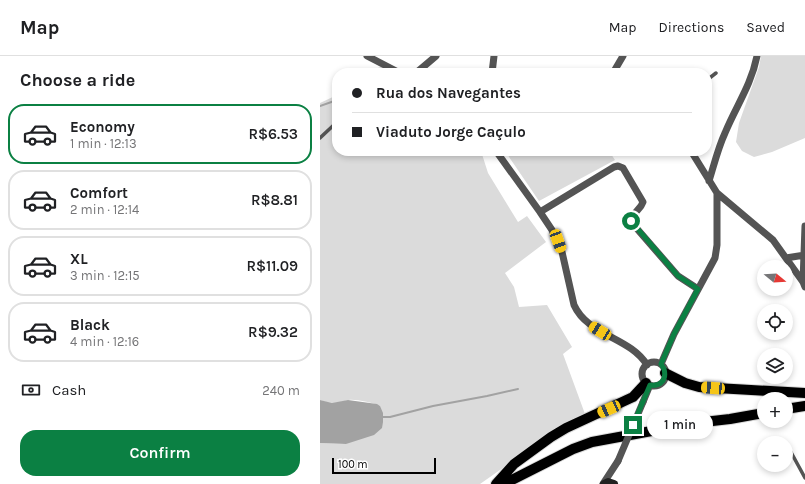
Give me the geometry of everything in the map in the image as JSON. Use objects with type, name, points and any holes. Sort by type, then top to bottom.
[{"type":"main road","points":[[663,369],[685,383],[699,387],[805,393]]},
{"type":"main road","points":[[496,484],[514,464],[551,437],[566,428],[633,397],[648,384]]},
{"type":"main road","points":[[793,408],[805,406]]},
{"type":"main road","points":[[504,484],[573,449],[592,442],[695,423],[757,414]]},
{"type":"main road","points":[[517,484],[531,470]]},
{"type":"street","points":[[367,56],[390,68]]},
{"type":"street","points":[[422,68],[436,56]]},
{"type":"street","points":[[493,68],[494,56]]},
{"type":"street","points":[[616,68],[623,56]]},
{"type":"street","points":[[709,181],[721,143],[745,93],[754,67],[756,56]]},
{"type":"street","points":[[500,156],[540,212],[558,241],[577,312],[587,323],[638,353],[647,364]]},
{"type":"street","points":[[694,156],[717,192],[772,240],[804,285]]},
{"type":"street","points":[[540,212],[614,167],[620,166],[624,168],[643,202],[642,206],[632,218],[632,223],[678,276],[698,289]]},
{"type":"street","points":[[663,369],[653,362],[647,364],[642,371],[642,375],[648,384],[656,386],[664,379],[663,369],[674,334],[715,258],[717,245],[717,192]]},
{"type":"street","points":[[804,285],[805,226]]},
{"type":"street","points":[[786,258],[804,255]]},
{"type":"street","points":[[604,484],[617,464],[643,402],[648,384]]},
{"type":"street","points":[[604,484],[608,482],[615,484],[617,464]]},
{"type":"lane","points":[[712,76],[716,73]]},
{"type":"lane","points":[[320,138],[332,127]]},
{"type":"lane","points":[[793,456],[805,478]]},
{"type":"shaded area","points":[[761,56],[805,56],[805,138],[772,152],[754,157],[742,151],[736,142],[739,123],[759,67]]},
{"type":"shaded area","points":[[332,97],[332,156],[483,156],[488,173],[518,222],[527,216],[546,242],[505,273],[514,287],[519,307],[547,305],[572,347],[563,354],[585,414],[544,439],[480,484],[320,484],[320,443],[346,444],[380,406],[356,400],[333,403],[320,400],[320,103]]},
{"type":"shaded area","points":[[508,156],[612,156],[615,160],[539,201]]},
{"type":"shaded area","points":[[320,400],[332,403],[348,400],[377,404],[380,406],[383,413],[382,428],[374,435],[346,444],[320,443]]},
{"type":"waterway","points":[[320,106],[332,102]]},
{"type":"waterway","points":[[383,417],[390,417],[433,406],[518,389]]},
{"type":"route","points":[[631,221],[678,276],[698,289],[674,334],[661,364],[665,373],[664,379],[656,386],[650,385],[633,425]]}]
